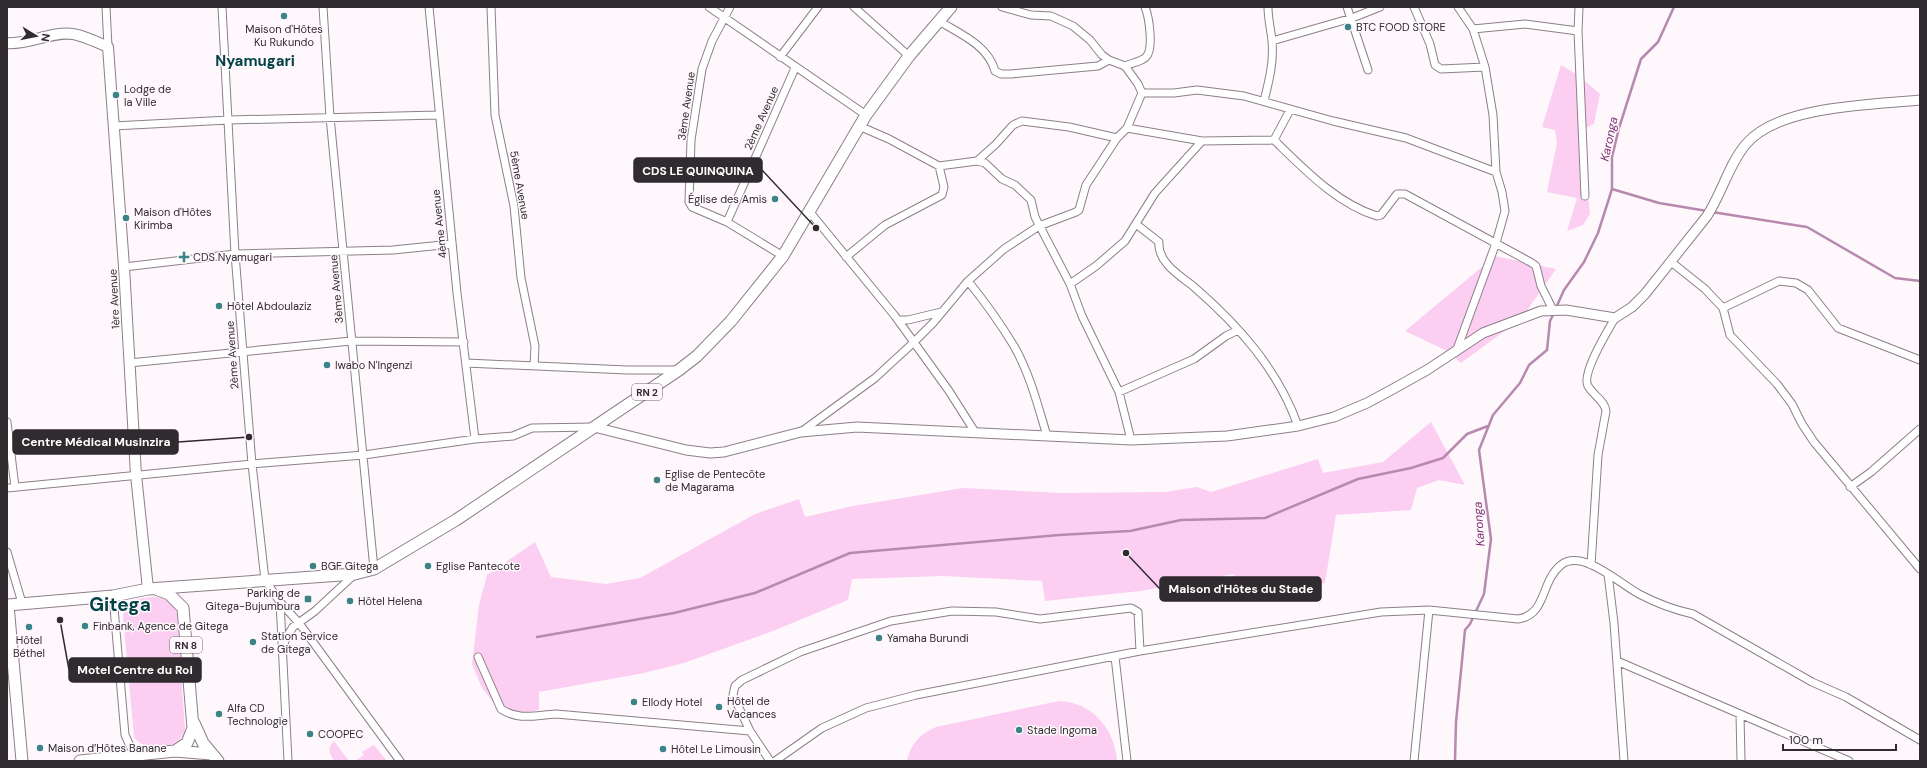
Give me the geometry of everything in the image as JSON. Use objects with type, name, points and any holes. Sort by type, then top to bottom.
[{"type":"main road","name":"RN 2","points":[[8,605],[113,596],[151,589],[355,574],[374,569],[456,520],[679,370],[697,356],[731,321],[783,256],[866,115],[909,56],[951,7]]},
{"type":"main road","points":[[7,43],[29,41],[61,34],[73,34],[108,47]]},
{"type":"main road","name":"1ère Avenue","points":[[108,47],[124,267],[136,475],[151,589]]},
{"type":"main road","points":[[151,589],[169,594],[183,608],[188,595],[199,587],[206,585]]},
{"type":"main road","points":[[8,605],[22,761]]},
{"type":"main road","name":"RN 8","points":[[80,761],[147,754],[161,757],[183,747],[191,735],[193,728],[183,608]]},
{"type":"main road","name":"RN 8","points":[[192,718],[203,743],[214,758]]},
{"type":"main road","name":"RN 8","points":[[175,751],[214,758]]},
{"type":"street","name":"1ère Avenue","points":[[106,7],[108,47]]},
{"type":"street","name":"2ème Avenue","points":[[222,7],[235,254],[242,351],[252,464],[265,580]]},
{"type":"street","name":"3ème Avenue","points":[[323,7],[330,117],[374,569]]},
{"type":"street","name":"4ème Avenue","points":[[429,7],[452,244],[475,439]]},
{"type":"street","name":"5ème Avenue","points":[[491,7],[495,115],[514,206],[521,278],[535,346],[534,365]]},
{"type":"street","points":[[709,7],[725,16],[795,68],[866,115]]},
{"type":"street","name":"3ème Avenue","points":[[730,7],[712,41],[702,69],[691,140],[689,202],[692,207],[727,222],[750,238],[783,256]]},
{"type":"street","points":[[780,57],[818,7]]},
{"type":"street","points":[[854,7],[909,56]]},
{"type":"street","points":[[801,432],[875,378],[933,323],[968,280],[1004,249],[1039,226],[1079,210],[1086,185],[1117,138],[1127,128],[1142,93],[1138,84],[1125,66],[1109,60],[1073,26],[1051,16],[1031,15],[1002,7]]},
{"type":"street","points":[[1125,66],[1144,59],[1148,53],[1150,33],[1145,7]]},
{"type":"street","points":[[1264,101],[1272,66],[1272,41],[1268,23],[1268,7]]},
{"type":"street","points":[[1347,7],[1352,18],[1368,70]]},
{"type":"street","points":[[1272,41],[1352,18],[1380,7]]},
{"type":"street","points":[[1414,7],[1427,35],[1437,68],[1485,67]]},
{"type":"street","points":[[1455,352],[1496,243],[1504,211],[1502,192],[1496,172],[1493,114],[1485,67],[1473,30],[1458,7]]},
{"type":"street","points":[[1579,7],[1578,32],[1585,196]]},
{"type":"street","points":[[939,21],[985,52],[992,61],[996,71],[1001,74],[1098,66],[1109,60]]},
{"type":"street","points":[[1473,30],[1525,24],[1578,32]]},
{"type":"street","name":"2ème Avenue","points":[[727,222],[795,68]]},
{"type":"street","points":[[1142,93],[1167,94],[1197,90],[1244,96],[1290,110],[1406,138],[1496,172]]},
{"type":"street","points":[[1591,565],[1597,469],[1606,411],[1604,404],[1586,384],[1587,375],[1601,342],[1615,318],[1632,307],[1645,294],[1707,216],[1715,204],[1738,154],[1747,142],[1764,128],[1782,119],[1815,111],[1920,100]]},
{"type":"street","points":[[1274,140],[1290,110]]},
{"type":"street","points":[[113,126],[229,120],[439,115]]},
{"type":"street","points":[[977,161],[996,144],[1013,125],[1022,120],[1062,126],[1117,138]]},
{"type":"street","points":[[859,126],[889,139],[939,166],[977,161],[985,163],[1002,179],[1015,185],[1029,197],[1033,204],[1035,217],[1039,226],[1070,284],[1082,316],[1119,392],[1131,440]]},
{"type":"street","points":[[1127,128],[1202,141],[1274,140],[1330,192],[1373,215],[1381,215],[1397,194],[1401,193],[1496,243],[1536,266],[1540,286],[1553,310]]},
{"type":"street","points":[[1070,284],[1110,254],[1125,240],[1155,193],[1202,141]]},
{"type":"street","points":[[846,257],[885,226],[942,195],[944,187],[939,166]]},
{"type":"street","points":[[809,211],[898,320],[913,343],[949,391],[975,432]]},
{"type":"street","points":[[1136,224],[1159,242],[1159,246],[1170,268],[1195,288],[1238,330],[1254,348],[1274,374],[1283,390],[1298,426]]},
{"type":"street","points":[[124,267],[235,254],[393,250],[452,244]]},
{"type":"street","points":[[1670,261],[1705,289],[1723,308],[1730,335],[1777,384],[1792,404],[1802,424],[1814,442],[1920,569]]},
{"type":"street","points":[[968,280],[990,309],[1015,348],[1030,384],[1047,436]]},
{"type":"street","points":[[1723,308],[1779,281],[1796,283],[1808,290],[1838,328],[1920,360]]},
{"type":"street","points":[[7,488],[252,464],[364,455],[475,439],[513,436],[532,428],[594,427],[686,450],[710,452],[724,452],[801,432],[857,427],[1131,440],[1227,436],[1298,426],[1334,417],[1367,403],[1427,370],[1483,333],[1541,311],[1553,310],[1615,318]]},
{"type":"street","points":[[898,320],[908,320],[941,312]]},
{"type":"street","points":[[1119,392],[1194,359],[1226,336],[1238,330]]},
{"type":"street","points":[[129,363],[352,341],[464,342]]},
{"type":"street","points":[[466,363],[627,370],[679,370]]},
{"type":"street","points":[[7,422],[15,487]]},
{"type":"street","points":[[1850,487],[1871,472],[1920,429]]},
{"type":"street","points":[[7,552],[22,603]]},
{"type":"street","points":[[776,761],[822,728],[866,708],[916,695],[1140,651],[1363,615],[1407,610],[1429,610],[1518,619],[1527,618],[1533,614],[1539,606],[1544,591],[1557,569],[1565,562],[1572,560],[1591,565],[1608,574],[1638,594],[1673,609],[1693,614],[1812,682],[1846,697],[1920,740]]},
{"type":"street","points":[[282,659],[286,638],[293,627],[355,574]]},
{"type":"street","points":[[1608,574],[1624,761]]},
{"type":"street","points":[[265,580],[280,602],[299,623],[400,761]]},
{"type":"street","points":[[113,596],[125,735],[131,748],[137,752],[147,754]]},
{"type":"street","points":[[280,602],[288,761]]},
{"type":"street","points":[[770,761],[750,731],[732,695],[738,682],[800,652],[891,621],[952,611],[996,612],[1040,619],[1131,608],[1138,612],[1140,651]]},
{"type":"street","points":[[1414,761],[1429,610]]},
{"type":"street","points":[[478,657],[501,709],[516,716],[537,717],[556,714],[750,731]]},
{"type":"street","points":[[1115,657],[1127,761]]},
{"type":"street","points":[[1616,661],[1849,761]]},
{"type":"street","points":[[1740,714],[1741,761]]},
{"type":"shaded area","points":[[1561,65],[1579,76],[1600,94],[1594,124],[1581,130],[1590,214],[1583,225],[1567,231],[1577,198],[1547,192],[1557,143],[1555,130],[1542,127]]},
{"type":"shaded area","points":[[1495,256],[1556,269],[1521,319],[1461,363],[1447,351],[1405,331]]},
{"type":"shaded area","points":[[1431,422],[1465,485],[1439,480],[1417,488],[1411,510],[1336,515],[1325,583],[1241,593],[1234,574],[1141,591],[1045,601],[1042,581],[943,576],[852,579],[848,600],[773,631],[684,663],[644,673],[539,692],[539,710],[520,713],[497,707],[482,688],[472,664],[479,605],[487,575],[535,542],[551,577],[606,584],[640,578],[755,514],[799,499],[805,517],[853,506],[963,488],[1062,493],[1165,492],[1197,487],[1211,492],[1318,459],[1323,473],[1383,462]]},
{"type":"shaded area","points":[[153,597],[161,598],[171,603],[177,613],[185,730],[182,737],[176,742],[161,747],[145,745],[134,737],[123,616],[127,606],[134,600]]},
{"type":"shaded area","name":"Stade Ingoma","points":[[1059,701],[1082,706],[1100,719],[1112,738],[1117,761],[907,761],[911,749],[917,740],[925,733],[936,727]]},
{"type":"shaded area","points":[[334,741],[349,761],[334,761],[331,755],[330,746]]},
{"type":"shaded area","points":[[374,745],[387,761],[355,761],[364,755],[362,752]]},
{"type":"waterway","name":"Karonga","points":[[1556,308],[1564,290],[1584,262],[1598,233],[1612,189],[1612,157],[1619,128],[1641,59],[1658,42],[1674,7]]},
{"type":"waterway","points":[[1612,189],[1659,203],[1707,211]]},
{"type":"waterway","points":[[1712,212],[1807,227],[1895,278],[1920,281]]},
{"type":"waterway","name":"Karonga","points":[[1455,761],[1456,722],[1465,630],[1470,624],[1484,594],[1491,539],[1479,450],[1493,415],[1520,383],[1529,365],[1547,350],[1550,321],[1554,313]]},
{"type":"waterway","points":[[537,637],[674,613],[755,593],[850,553],[1059,535],[1130,531],[1181,520],[1265,518],[1358,479],[1411,468],[1443,458],[1467,434],[1488,426]]},
{"type":"place","name":"Maison d'Hôtes Ku Rukundo","points":[[284,16]]},
{"type":"place","name":"BTC FOOD STORE","points":[[1348,27]]},
{"type":"place","name":"Lodge de la Ville","points":[[116,95]]},
{"type":"place","name":"Église des Amis","points":[[775,199]]},
{"type":"place","name":"Maison d'Hôtes Kirimba","points":[[126,218]]},
{"type":"place","name":"CDS LE QUINQUINA","points":[[816,228]]},
{"type":"place","name":"CDS Nyamugari","points":[[184,257]]},
{"type":"place","name":"Hôtel Abdoulaziz","points":[[219,306]]},
{"type":"place","name":"Iwabo N'Ingenzi","points":[[327,365]]},
{"type":"place","name":"Centre Médical Musinzira","points":[[249,437]]},
{"type":"place","name":"Eglise de Pentecôte de Magarama","points":[[657,480]]},
{"type":"place","name":"Maison d'Hôtes du Stade","points":[[1126,553]]},
{"type":"place","name":"BGF Gitega","points":[[313,566]]},
{"type":"place","name":"Eglise Pantecote","points":[[428,566]]},
{"type":"place","name":"Parking de Gitega-Bujumbura","points":[[308,599]]},
{"type":"place","name":"Hôtel Helena","points":[[350,601]]},
{"type":"place","name":"Motel Centre du Roi","points":[[60,620]]},
{"type":"place","name":"Finbank, Agence de Gitega","points":[[85,626]]},
{"type":"place","name":"Hôtel Béthel","points":[[29,627]]},
{"type":"place","name":"Yamaha Burundi","points":[[879,638]]},
{"type":"place","name":"Station Service de Gitega","points":[[253,642]]},
{"type":"place","name":"Ellody Hotel","points":[[634,702]]},
{"type":"place","name":"Hôtel de Vacances","points":[[719,707]]},
{"type":"place","name":"Alfa CD Technologie","points":[[219,714]]},
{"type":"place","name":"Stade Ingoma","points":[[1019,730]]},
{"type":"place","name":"COOPEC","points":[[310,734]]},
{"type":"place","name":"Maison d’Hôtes Banane","points":[[40,748]]},
{"type":"place","name":"Hôtel Le Limousin","points":[[663,749]]},
{"type":"district","name":"Nyamugari","points":[[255,61]]},
{"type":"district","name":"Gitega","points":[[120,604]]}]
